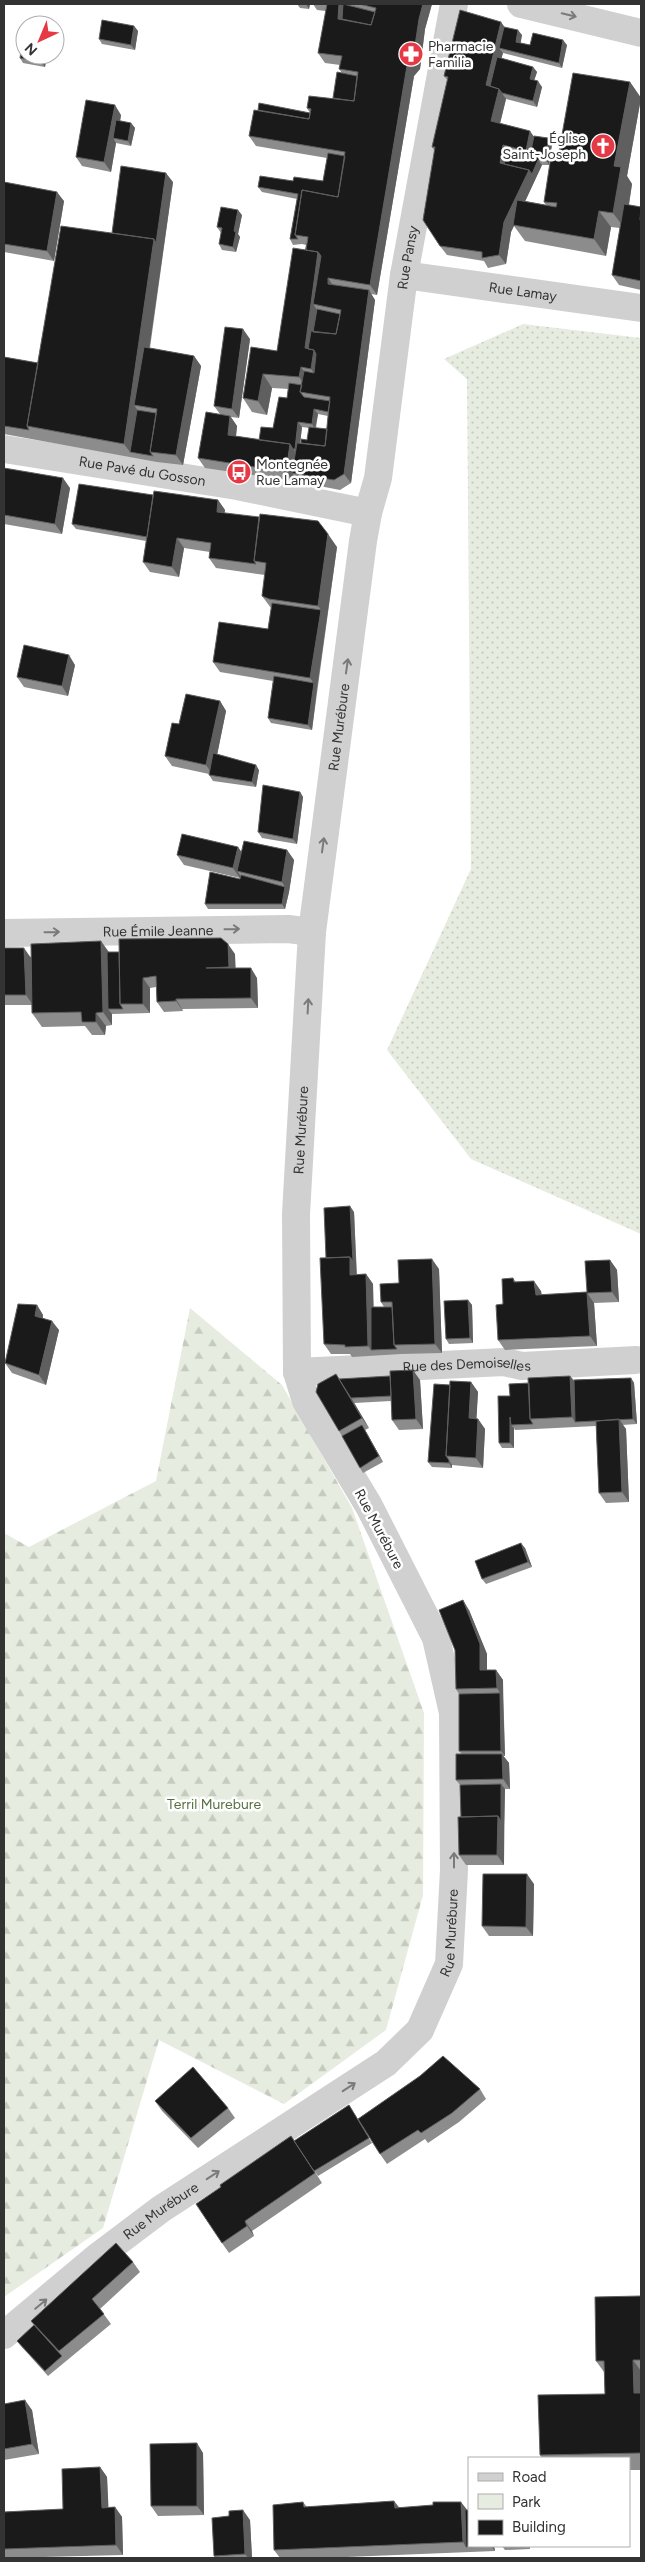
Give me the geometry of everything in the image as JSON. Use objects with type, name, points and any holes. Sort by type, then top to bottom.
[{"type":"street","name":"Rue Pansy","points":[[368,513],[378,478],[404,275],[454,4]]},
{"type":"street","points":[[522,4],[641,33]]},
{"type":"street","name":"Rue Lamay","points":[[404,275],[641,308]]},
{"type":"street","name":"Rue Pavé du Gosson","points":[[4,449],[237,486],[368,513]]},
{"type":"street","name":"Rue Murébure","points":[[4,2336],[96,2258],[161,2209],[386,2063],[420,2030],[449,1964],[454,1870],[453,1713],[436,1638],[369,1506],[306,1401],[297,1372],[296,1214],[312,932],[368,513]]},
{"type":"street","name":"Rue Émile Jeanne","points":[[4,933],[288,928],[312,932]]},
{"type":"street","name":"Rue des Demoiselles","points":[[297,1372],[504,1362],[522,1366],[636,1360]]},
{"type":"green space","points":[[523,324],[641,338],[641,1234],[471,1159],[387,1050],[471,869],[467,379],[444,359]]},
{"type":"green space","name":"Terril Murebure","points":[[190,1308],[282,1385],[352,1508],[424,1713],[423,1895],[386,2030],[284,2104],[159,2040],[103,2228],[4,2297],[4,1533],[29,1547],[156,1481]]},
{"type":"building","points":[[327,4],[339,4],[338,19],[371,25],[376,8],[359,4],[423,4],[413,59],[407,66],[370,285],[328,278],[328,284],[369,290],[344,474],[334,480],[292,473],[297,443],[325,446],[330,397],[300,392],[304,371],[314,373],[316,354],[314,350],[308,349],[311,331],[336,334],[341,310],[313,304],[321,256],[318,252],[306,250],[308,237],[295,235],[302,190],[338,197],[345,152],[249,136],[254,110],[309,119],[311,109],[307,108],[309,96],[354,101],[358,72],[339,69],[342,56],[318,53]]},
{"type":"building","points":[[343,4],[375,12],[371,25],[342,19]]},
{"type":"building","points":[[460,10],[501,22],[486,85],[499,89],[491,121],[530,131],[526,151],[503,145],[500,163],[529,170],[504,222],[499,255],[482,258],[482,252],[440,246],[423,220],[435,147],[432,147],[448,77],[444,76]]},
{"type":"building","points":[[102,20],[134,26],[131,45],[99,39]]},
{"type":"building","points":[[504,27],[518,30],[516,42],[530,45],[533,33],[563,40],[559,63],[499,48]]},
{"type":"building","points":[[497,57],[533,67],[530,79],[538,81],[533,101],[502,93],[499,89],[490,86]]},
{"type":"building","points":[[337,72],[357,76],[354,101],[333,98]]},
{"type":"building","name":"Église Saint-Joseph","points":[[573,73],[630,82],[614,166],[621,167],[613,213],[599,211],[594,239],[513,225],[517,200],[556,207],[557,203],[544,202],[551,156],[558,157]]},
{"type":"building","points":[[86,100],[115,105],[104,162],[76,157]]},
{"type":"building","points":[[259,103],[310,113],[309,119],[258,110]]},
{"type":"building","points":[[116,120],[131,123],[128,141],[113,138]]},
{"type":"building","points":[[534,136],[548,138],[546,160],[538,160],[532,174],[529,170],[504,164],[507,150],[530,155]]},
{"type":"building","points":[[328,153],[345,156],[338,197],[302,190],[295,235],[298,239],[290,239],[298,194],[258,187],[260,176],[293,181],[294,177],[323,181]]},
{"type":"building","points":[[121,166],[166,173],[156,243],[154,239],[112,233]]},
{"type":"building","points":[[4,182],[57,192],[47,251],[4,244]]},
{"type":"building","points":[[624,204],[641,207],[641,281],[612,275]]},
{"type":"building","points":[[221,207],[238,210],[233,247],[219,244],[222,228],[217,227]]},
{"type":"building","points":[[61,226],[154,239],[124,444],[27,426]]},
{"type":"building","points":[[293,248],[318,252],[305,348],[314,350],[311,369],[301,367],[299,377],[263,374],[258,401],[243,398],[251,347],[277,351]]},
{"type":"building","points":[[317,309],[340,314],[336,334],[313,332]]},
{"type":"building","points":[[225,327],[243,329],[232,409],[214,406]]},
{"type":"building","points":[[144,347],[194,356],[176,455],[150,452],[157,409],[134,405]]},
{"type":"building","points":[[4,357],[38,363],[27,426],[29,430],[4,426]]},
{"type":"building","points":[[289,383],[302,385],[300,392],[304,397],[330,401],[328,412],[314,409],[312,424],[298,422],[295,449],[290,444],[259,440],[261,427],[273,428],[279,397],[287,398]]},
{"type":"building","points":[[137,410],[156,413],[150,452],[153,456],[130,452]]},
{"type":"building","points":[[206,412],[230,416],[228,435],[290,444],[286,472],[198,458]]},
{"type":"building","points":[[309,427],[327,429],[325,446],[301,443],[301,439],[307,440]]},
{"type":"building","points":[[4,468],[63,478],[55,524],[4,515]]},
{"type":"building","points":[[79,484],[153,495],[147,537],[72,524]]},
{"type":"building","points":[[154,491],[218,500],[217,512],[259,517],[254,561],[256,564],[209,558],[211,543],[177,538],[172,567],[143,562]]},
{"type":"building","points":[[260,514],[318,521],[328,534],[318,606],[269,599],[262,596],[266,563],[254,561]]},
{"type":"building","points":[[272,603],[321,610],[310,678],[213,662],[219,622],[268,629]]},
{"type":"building","points":[[24,645],[69,655],[62,686],[17,677]]},
{"type":"building","points":[[274,676],[314,683],[308,725],[268,718]]},
{"type":"building","points":[[186,694],[220,701],[206,765],[165,756],[172,723],[179,724]]},
{"type":"building","points":[[213,753],[256,765],[252,782],[209,775]]},
{"type":"building","points":[[263,785],[300,792],[293,839],[258,832]]},
{"type":"building","points":[[182,834],[238,847],[233,868],[177,855]]},
{"type":"building","points":[[244,841],[287,850],[282,882],[237,871]]},
{"type":"building","points":[[210,872],[240,879],[241,875],[285,887],[282,904],[205,904]]},
{"type":"building","points":[[221,938],[228,944],[229,967],[206,968],[251,968],[251,998],[176,999],[176,1001],[157,1002],[156,976],[143,978],[143,1004],[120,1004],[119,939]]},
{"type":"building","points":[[101,941],[103,1012],[96,1013],[96,1022],[82,1022],[81,1012],[32,1013],[31,944]]},
{"type":"building","points":[[4,948],[24,948],[26,995],[4,995]]},
{"type":"building","points":[[107,952],[119,952],[120,1004],[123,1009],[108,1009]]},
{"type":"building","points":[[350,1206],[353,1261],[350,1257],[326,1258],[324,1208]]},
{"type":"building","points":[[350,1257],[350,1275],[366,1274],[368,1346],[345,1347],[345,1345],[324,1344],[320,1258]]},
{"type":"building","points":[[432,1259],[435,1344],[394,1345],[392,1302],[381,1302],[380,1284],[399,1283],[398,1260]]},
{"type":"building","points":[[610,1260],[612,1292],[587,1293],[590,1336],[498,1340],[496,1305],[503,1304],[502,1279],[513,1278],[514,1282],[534,1281],[536,1295],[587,1292],[585,1261]]},
{"type":"building","points":[[468,1300],[470,1338],[446,1339],[444,1301]]},
{"type":"building","points":[[18,1304],[37,1305],[35,1316],[52,1321],[39,1375],[5,1363]]},
{"type":"building","points":[[371,1307],[392,1307],[394,1345],[397,1349],[371,1350]]},
{"type":"building","points":[[413,1370],[416,1419],[392,1420],[390,1371]]},
{"type":"building","points":[[336,1374],[362,1418],[339,1431],[316,1392],[318,1384]]},
{"type":"building","points":[[390,1376],[391,1396],[351,1398],[339,1379]]},
{"type":"building","points":[[570,1376],[572,1417],[530,1419],[528,1378]]},
{"type":"building","points":[[631,1378],[633,1419],[575,1422],[574,1380]]},
{"type":"building","points":[[450,1381],[471,1382],[469,1418],[478,1419],[476,1458],[446,1456]]},
{"type":"building","points":[[529,1383],[530,1419],[533,1424],[511,1425],[510,1417],[510,1443],[499,1443],[498,1396],[510,1396],[509,1384]]},
{"type":"building","points":[[434,1384],[450,1385],[446,1456],[449,1463],[428,1462]]},
{"type":"building","points":[[619,1419],[622,1492],[599,1493],[596,1421]]},
{"type":"building","points":[[362,1425],[379,1456],[360,1468],[342,1436]]},
{"type":"building","points":[[521,1543],[528,1562],[482,1579],[475,1561]]},
{"type":"building","points":[[463,1600],[480,1644],[480,1670],[496,1670],[497,1688],[456,1689],[455,1650],[439,1610]]},
{"type":"building","points":[[500,1693],[501,1751],[459,1751],[459,1694]]},
{"type":"building","points":[[456,1754],[502,1754],[503,1779],[456,1780]]},
{"type":"building","points":[[501,1784],[501,1821],[498,1816],[461,1817],[460,1785]]},
{"type":"building","points":[[498,1816],[497,1855],[459,1855],[458,1817]]},
{"type":"building","points":[[483,1874],[527,1874],[526,1927],[482,1926]]},
{"type":"building","points":[[443,2056],[480,2089],[452,2113],[421,2133],[418,2130],[380,2154],[358,2119],[420,2076]]},
{"type":"building","points":[[193,2067],[228,2108],[191,2138],[155,2101]]},
{"type":"building","points":[[349,2105],[369,2138],[314,2171],[294,2141]]},
{"type":"building","points":[[291,2136],[315,2173],[245,2221],[247,2226],[222,2243],[196,2204]]},
{"type":"building","points":[[116,2243],[133,2262],[92,2299],[104,2314],[59,2351],[31,2321]]},
{"type":"building","points":[[641,2296],[641,2360],[633,2360],[634,2393],[641,2393],[641,2453],[540,2455],[538,2395],[605,2394],[604,2361],[596,2361],[595,2297]]},
{"type":"building","points":[[34,2325],[62,2356],[45,2371],[17,2341]]},
{"type":"building","points":[[25,2400],[32,2444],[4,2449],[4,2404]]},
{"type":"building","points":[[197,2443],[197,2506],[151,2506],[150,2444]]},
{"type":"building","points":[[100,2467],[102,2508],[115,2507],[116,2545],[4,2549],[4,2512],[63,2509],[62,2469]]},
{"type":"building","points":[[394,2501],[395,2508],[433,2505],[433,2502],[461,2502],[463,2542],[274,2550],[273,2505],[303,2502],[304,2507]]},
{"type":"building","points":[[243,2510],[245,2554],[214,2556],[212,2518],[229,2516],[229,2511]]},
{"type":"building","points":[[465,2510],[468,2510],[468,2547],[466,2547]]},
{"type":"place","name":"Pharmacie Familia","points":[[411,54]]},
{"type":"place","name":"Église Saint-Joseph","points":[[603,146]]},
{"type":"place","name":"Montegnée Rue Lamay","points":[[239,472]]}]
